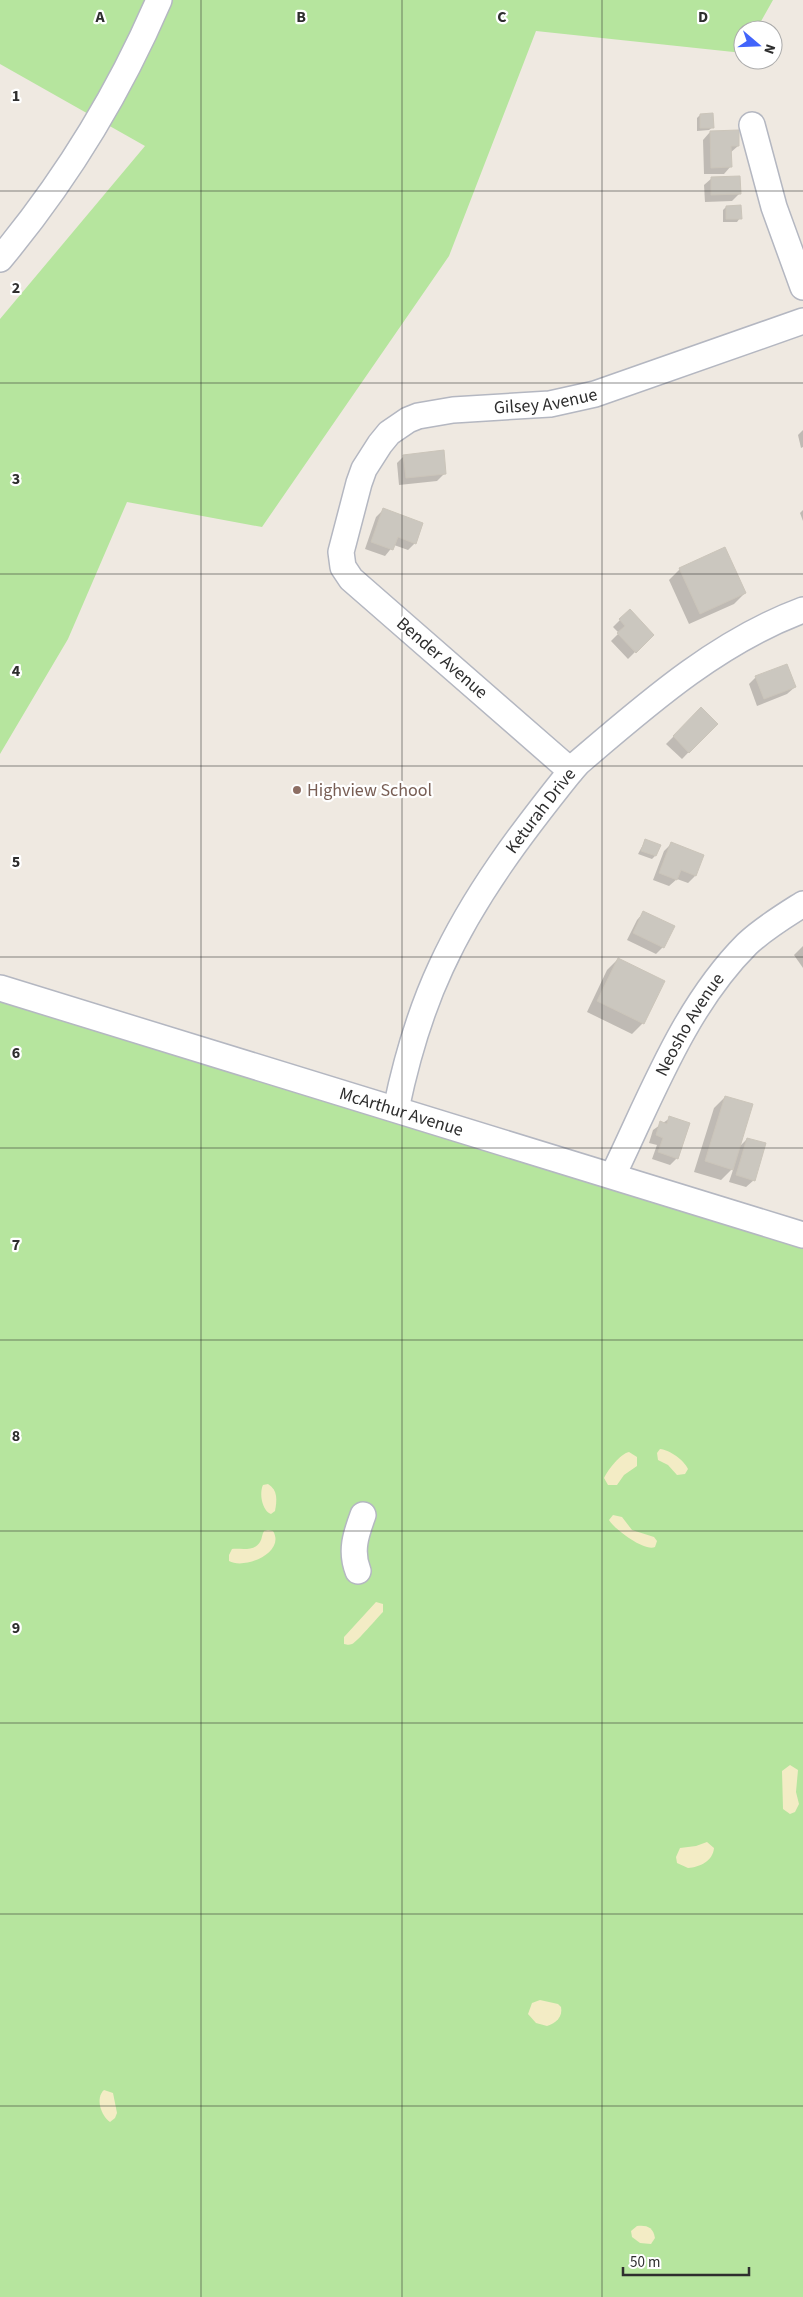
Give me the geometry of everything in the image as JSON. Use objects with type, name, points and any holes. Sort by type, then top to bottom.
[{"type":"street","points":[[0,259],[33,219],[70,166],[127,68],[159,0]]},
{"type":"street","points":[[752,126],[774,207],[803,287]]},
{"type":"street","name":"Gilsey Avenue","points":[[346,531],[359,483],[372,456],[389,433],[408,420],[418,416],[453,410],[550,404],[595,394],[803,321]]},
{"type":"street","name":"Bender Avenue","points":[[346,531],[341,559],[351,579],[571,770]]},
{"type":"street","name":"Keturah Drive","points":[[396,1109],[402,1080],[422,1016],[440,968],[452,944],[502,860],[571,770],[662,692],[694,668],[772,623],[803,610]]},
{"type":"street","name":"Neosho Avenue","points":[[613,1175],[671,1054],[698,1006],[747,944],[773,923],[803,904]]},
{"type":"street","name":"McArthur Avenue","points":[[0,988],[803,1234]]},
{"type":"street","points":[[358,1570],[354,1559],[354,1545],[363,1515]]},
{"type":"green space","points":[[0,0],[773,0],[762,20],[733,20],[733,52],[536,31],[449,256],[262,527],[127,502],[68,639],[0,754],[0,319],[145,146],[0,64]]},
{"type":"green space","points":[[0,988],[803,1235],[803,2297],[0,2297]]},
{"type":"sand","points":[[660,1449],[672,1453],[683,1462],[688,1469],[685,1474],[677,1475],[668,1465],[658,1460],[657,1453]]},
{"type":"sand","points":[[629,1452],[637,1457],[637,1466],[624,1475],[617,1485],[608,1485],[604,1478],[611,1467],[618,1459]]},
{"type":"sand","points":[[268,1484],[274,1489],[276,1496],[275,1511],[271,1514],[263,1506],[261,1497],[263,1485]]},
{"type":"sand","points":[[613,1515],[622,1517],[632,1530],[654,1537],[657,1541],[655,1547],[644,1546],[623,1534],[609,1520]]},
{"type":"sand","points":[[264,1531],[273,1531],[275,1539],[274,1546],[269,1552],[253,1561],[236,1563],[229,1561],[232,1549],[254,1547],[260,1542]]},
{"type":"sand","points":[[376,1602],[383,1604],[383,1612],[355,1642],[349,1645],[344,1644],[344,1637]]},
{"type":"sand","points":[[790,1765],[798,1770],[796,1792],[799,1804],[795,1812],[790,1814],[783,1809],[782,1771]]},
{"type":"sand","points":[[707,1842],[714,1848],[708,1860],[688,1868],[677,1863],[676,1857],[680,1848],[696,1846]]},
{"type":"sand","points":[[540,2000],[558,2004],[561,2007],[561,2014],[558,2019],[547,2026],[536,2023],[528,2014],[532,2003]]},
{"type":"sand","points":[[104,2090],[113,2093],[117,2113],[110,2122],[104,2116],[100,2107],[101,2093]]},
{"type":"sand","points":[[637,2226],[647,2226],[651,2229],[655,2238],[651,2244],[640,2243],[632,2237],[631,2231]]},
{"type":"building","points":[[713,113],[714,128],[700,128],[700,114]]},
{"type":"building","points":[[739,130],[739,146],[731,146],[732,167],[711,168],[710,131]]},
{"type":"building","points":[[740,176],[741,194],[711,195],[711,177]]},
{"type":"building","points":[[741,205],[742,219],[726,219],[726,206]]},
{"type":"building","points":[[444,450],[446,474],[406,478],[403,455]]},
{"type":"building","points":[[383,508],[423,523],[416,544],[398,537],[393,550],[371,542]]},
{"type":"building","points":[[725,547],[746,593],[700,614],[679,568]]},
{"type":"building","points":[[630,609],[654,635],[636,653],[617,633],[625,626],[619,619]]},
{"type":"building","points":[[787,664],[796,687],[764,699],[755,676]]},
{"type":"building","points":[[701,707],[718,724],[689,753],[673,736]]},
{"type":"building","points":[[645,839],[661,845],[656,856],[641,851]]},
{"type":"building","points":[[671,842],[704,855],[696,876],[681,870],[677,880],[659,873]]},
{"type":"building","points":[[643,911],[675,926],[664,948],[633,933]]},
{"type":"building","points":[[618,958],[665,981],[644,1024],[597,1001]]},
{"type":"building","points":[[725,1096],[753,1104],[733,1170],[705,1161]]},
{"type":"building","points":[[669,1116],[690,1123],[678,1159],[658,1152],[663,1138],[656,1135],[660,1121],[667,1124]]},
{"type":"building","points":[[747,1138],[766,1143],[755,1181],[736,1175]]},
{"type":"place","name":"Highview School","points":[[297,790]]}]
